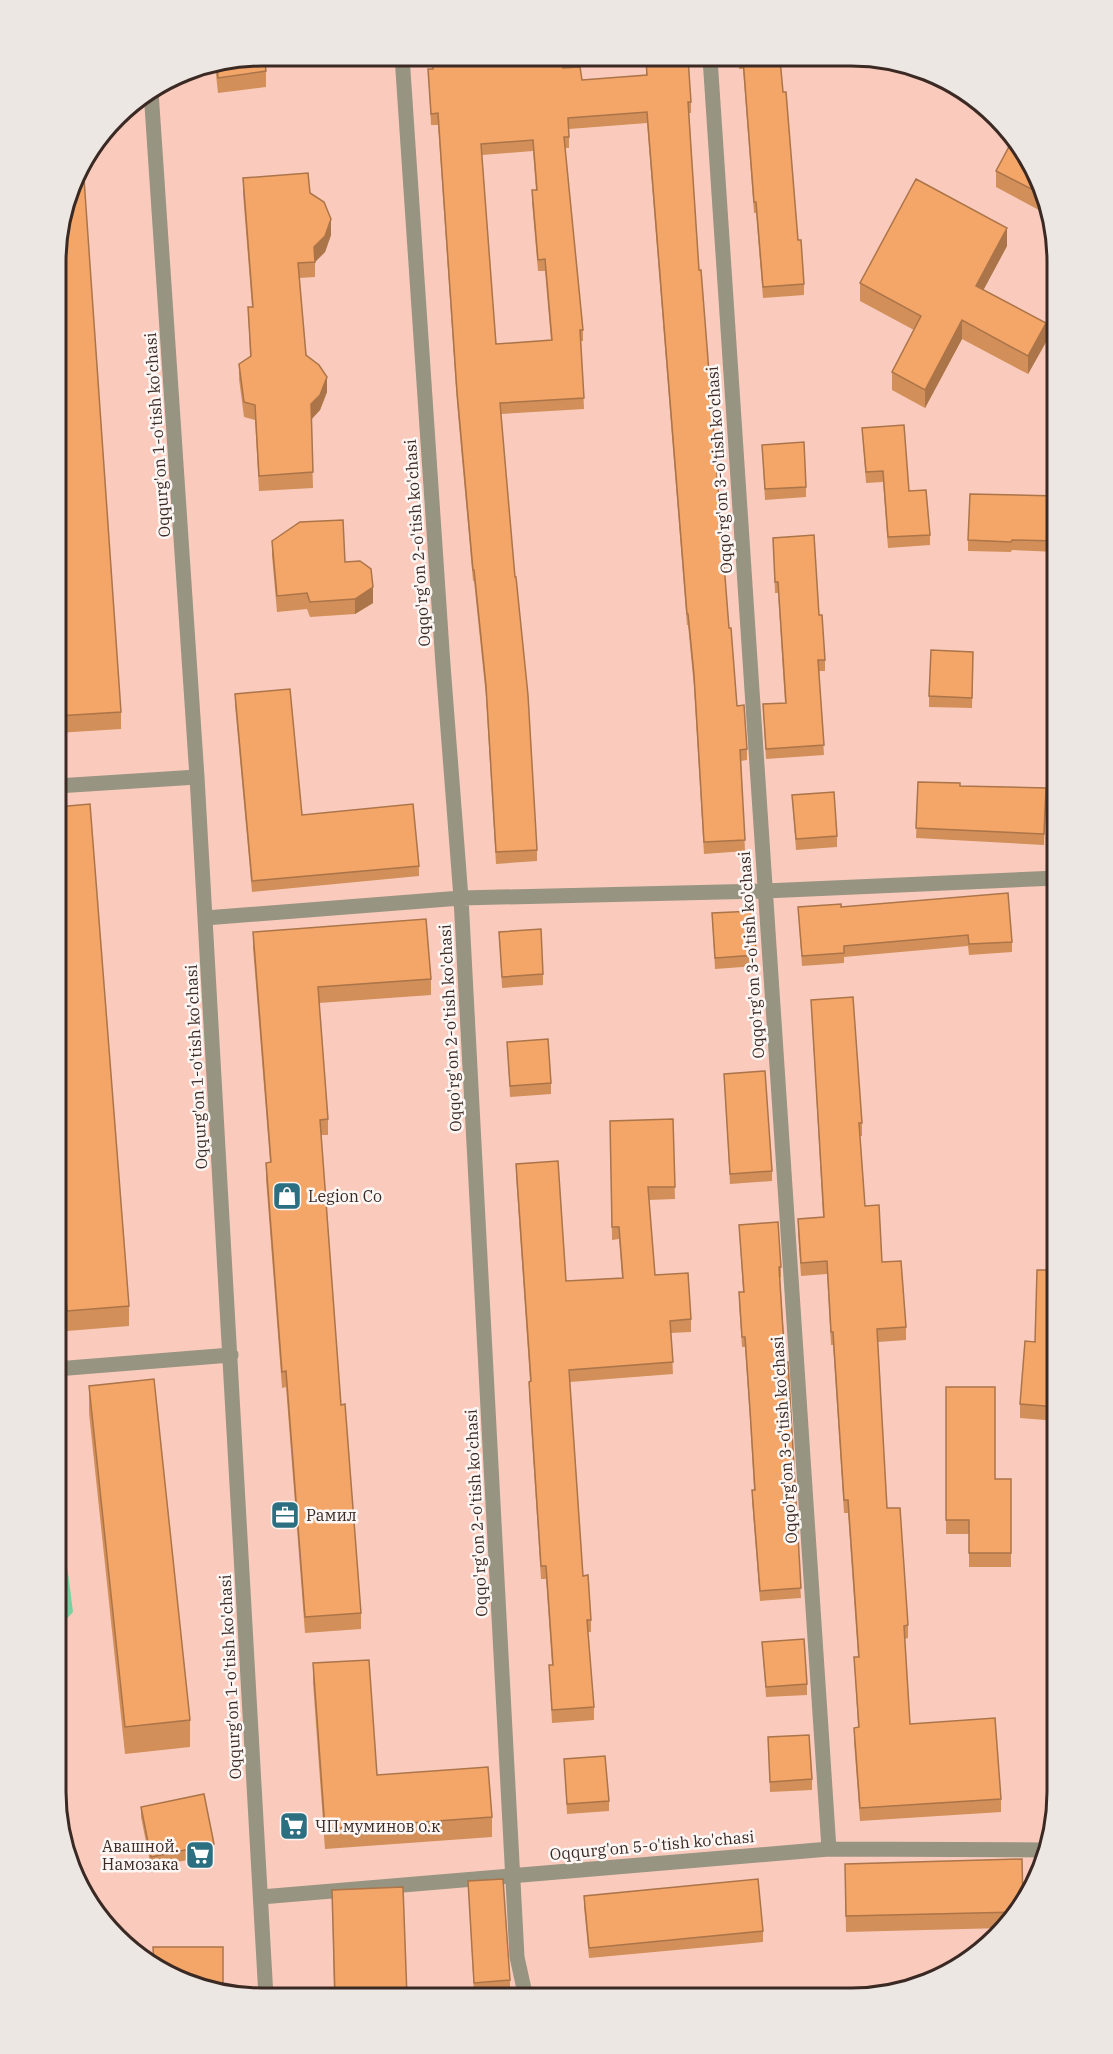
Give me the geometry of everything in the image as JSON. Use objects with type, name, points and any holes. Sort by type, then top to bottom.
[{"type":"street","name":"Oqqo'rg'on 2-o'tish ko'chasi","points":[[403,66],[442,653],[461,898],[517,1957],[524,1988]]},
{"type":"street","name":"Oqqo'rg'on 3-o'tish ko'chasi","points":[[711,66],[829,1849]]},
{"type":"street","name":"Oqqurg'on 1-o'tish ko'chasi","points":[[152,100],[197,777],[266,1988]]},
{"type":"street","points":[[66,785],[197,777]]},
{"type":"street","points":[[205,918],[461,898],[765,891],[1047,878]]},
{"type":"street","points":[[66,1368],[231,1355]]},
{"type":"street","name":"Oqqurg'on 5-o'tish ko'chasi","points":[[261,1897],[829,1849],[1038,1850]]},
{"type":"green space","points":[[66,1558],[73,1612],[66,1619]]},
{"type":"building","points":[[249,66],[265,66],[266,71],[218,78],[218,72]]},
{"type":"building","points":[[433,66],[580,67],[582,80],[647,75],[646,66],[689,66],[691,102],[688,102],[699,270],[701,270],[729,628],[731,628],[737,706],[744,705],[747,749],[740,750],[745,840],[704,842],[694,675],[687,614],[647,112],[568,118],[569,137],[564,137],[583,330],[580,330],[584,398],[500,403],[528,695],[537,850],[496,852],[486,686],[457,392],[438,113],[431,114],[428,69],[433,69]],"holes":[[[533,140],[537,190],[532,190],[538,260],[545,259],[552,340],[496,344],[481,144]]]},
{"type":"building","points":[[744,66],[781,66],[783,92],[786,92],[798,240],[801,240],[804,284],[763,287],[756,202],[754,202]]},
{"type":"building","points":[[1009,147],[1027,175],[1033,190],[996,171]]},
{"type":"building","points":[[308,173],[310,193],[324,202],[331,219],[325,236],[314,247],[315,262],[298,263],[306,355],[319,365],[327,377],[320,395],[311,404],[313,472],[259,476],[255,405],[244,402],[239,364],[251,356],[248,307],[253,307],[243,178]]},
{"type":"building","points":[[916,179],[1007,228],[976,286],[1046,323],[1028,356],[962,320],[925,390],[892,372],[921,316],[860,283]]},
{"type":"building","points":[[84,180],[121,712],[66,715],[66,262],[73,211]]},
{"type":"building","points":[[904,425],[909,491],[926,490],[930,535],[888,537],[883,471],[866,472],[862,428]]},
{"type":"building","points":[[804,442],[806,487],[765,489],[762,445]]},
{"type":"building","points":[[970,494],[1047,496],[1047,541],[968,540]]},
{"type":"building","points":[[343,520],[345,562],[360,561],[371,569],[373,587],[355,599],[310,602],[307,593],[277,596],[272,541],[300,522]]},
{"type":"building","points":[[814,535],[819,615],[822,615],[825,660],[818,660],[824,745],[766,749],[763,704],[786,703],[773,538]]},
{"type":"building","points":[[931,650],[973,652],[972,698],[929,696]]},
{"type":"building","points":[[290,689],[302,815],[413,804],[419,866],[252,881],[235,694]]},
{"type":"building","points":[[918,782],[960,783],[960,786],[1046,788],[1044,834],[916,828]]},
{"type":"building","points":[[834,792],[837,836],[796,839],[792,795]]},
{"type":"building","points":[[90,804],[129,1306],[67,1311],[66,1298],[66,806]]},
{"type":"building","points":[[1008,893],[1012,942],[969,944],[968,935],[844,946],[844,953],[802,956],[798,907],[841,904],[841,907]]},
{"type":"building","points":[[754,911],[756,955],[715,958],[712,913]]},
{"type":"building","points":[[426,919],[431,979],[318,987],[328,1119],[320,1120],[341,1405],[345,1404],[361,1613],[305,1617],[286,1371],[282,1372],[266,1163],[271,1162],[253,932]]},
{"type":"building","points":[[541,929],[543,974],[502,977],[499,932]]},
{"type":"building","points":[[853,997],[865,1206],[879,1205],[882,1262],[901,1261],[906,1327],[877,1329],[887,1508],[900,1508],[908,1625],[904,1626],[910,1724],[995,1718],[1001,1799],[860,1808],[854,1728],[859,1727],[854,1657],[859,1657],[848,1500],[844,1500],[827,1261],[801,1263],[798,1219],[824,1217],[811,1000]]},
{"type":"building","points":[[548,1039],[551,1083],[510,1086],[507,1042]]},
{"type":"building","points":[[765,1071],[772,1171],[730,1174],[724,1074]]},
{"type":"building","points":[[673,1119],[675,1187],[648,1187],[655,1275],[688,1273],[691,1319],[670,1321],[673,1362],[569,1370],[583,1576],[588,1575],[591,1620],[587,1620],[594,1707],[552,1710],[549,1665],[553,1665],[546,1566],[541,1566],[516,1164],[558,1161],[566,1281],[623,1278],[619,1227],[612,1227],[610,1121]]},
{"type":"building","points":[[778,1222],[781,1267],[779,1267],[785,1362],[788,1362],[801,1588],[760,1591],[752,1490],[755,1490],[745,1337],[742,1337],[739,1292],[744,1292],[739,1225]]},
{"type":"building","points":[[1037,1270],[1047,1270],[1047,1406],[1020,1404],[1025,1341],[1035,1342]]},
{"type":"building","points":[[154,1379],[190,1720],[125,1727],[89,1386]]},
{"type":"building","points":[[946,1387],[995,1387],[995,1479],[1011,1479],[1011,1553],[969,1553],[969,1520],[946,1520]]},
{"type":"building","points":[[804,1639],[807,1684],[766,1687],[762,1642]]},
{"type":"building","points":[[369,1660],[377,1775],[488,1767],[492,1817],[325,1829],[313,1663]]},
{"type":"building","points":[[809,1735],[812,1779],[770,1782],[768,1737]]},
{"type":"building","points":[[605,1756],[609,1801],[567,1804],[564,1759]]},
{"type":"building","points":[[204,1794],[214,1844],[151,1857],[141,1807]]},
{"type":"building","points":[[1022,1859],[1023,1887],[1005,1912],[846,1916],[845,1864]]},
{"type":"building","points":[[503,1879],[510,1980],[474,1983],[468,1881]]},
{"type":"building","points":[[758,1879],[763,1931],[589,1948],[584,1896]]},
{"type":"building","points":[[403,1887],[407,1988],[335,1988],[332,1890]]},
{"type":"building","points":[[153,1947],[223,1947],[223,1983],[187,1973],[153,1954]]},
{"type":"place","name":"Legion Co","points":[[287,1196]]},
{"type":"place","name":"Рамил","points":[[285,1515]]},
{"type":"place","name":"ЧП муминов о.к","points":[[294,1826]]},
{"type":"place","name":"Авашной. Намозака","points":[[200,1855]]}]
